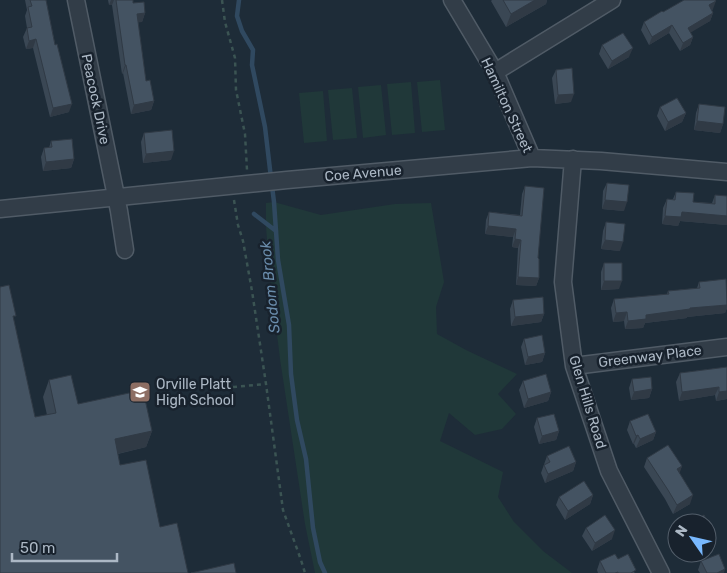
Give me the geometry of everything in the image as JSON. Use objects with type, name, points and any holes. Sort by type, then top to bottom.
[{"type":"street","name":"Peacock Drive","points":[[76,0],[120,211],[125,250]]},
{"type":"street","name":"Hamilton Street","points":[[452,0],[495,72],[532,158]]},
{"type":"street","points":[[495,72],[612,0]]},
{"type":"street","name":"Coe Avenue","points":[[0,209],[116,197],[252,178],[287,180],[532,158],[638,164],[727,172]]},
{"type":"street","name":"Glen Hills Road","points":[[573,160],[563,282],[574,366],[609,471],[661,573]]},
{"type":"street","name":"Greenway Place","points":[[574,366],[727,347]]},
{"type":"path","points":[[222,0],[225,22],[235,58],[236,90],[252,178]]},
{"type":"path","points":[[234,201],[243,241],[266,384],[282,510],[304,573]]},
{"type":"path","points":[[233,387],[266,384]]},
{"type":"green space","points":[[440,80],[445,130],[422,132],[417,82]]},
{"type":"green space","points":[[411,82],[415,133],[392,135],[387,84]]},
{"type":"green space","points":[[381,85],[386,135],[363,138],[358,87]]},
{"type":"green space","points":[[352,88],[357,138],[333,140],[328,90]]},
{"type":"green space","points":[[323,91],[327,141],[304,143],[299,93]]},
{"type":"green space","points":[[274,202],[321,215],[395,204],[431,203],[444,282],[436,307],[437,334],[517,374],[498,394],[516,414],[502,429],[475,435],[449,413],[440,441],[503,472],[498,497],[514,522],[543,551],[572,573],[315,573],[305,524],[280,359],[270,277],[266,203]]},
{"type":"building","points":[[30,0],[46,0],[55,45],[57,44],[72,104],[53,108],[36,39],[29,41],[27,28],[32,27],[28,7],[32,6]]},
{"type":"building","points":[[116,0],[133,0],[133,3],[144,2],[145,13],[137,14],[146,81],[150,80],[154,101],[134,105],[125,65]]},
{"type":"building","points":[[503,0],[535,0],[511,14]]},
{"type":"building","points":[[684,0],[716,1],[709,5],[713,13],[688,28],[693,37],[683,43],[672,25],[652,37],[644,22]]},
{"type":"building","points":[[623,33],[633,48],[612,61],[602,45]]},
{"type":"building","points":[[572,68],[574,94],[558,95],[556,70]]},
{"type":"building","points":[[677,98],[686,113],[668,122],[660,107]]},
{"type":"building","points":[[699,104],[725,107],[723,124],[697,121]]},
{"type":"building","points":[[172,130],[174,151],[146,154],[144,133]]},
{"type":"building","points":[[72,139],[74,159],[46,162],[44,148],[52,147],[51,141]]},
{"type":"building","points":[[607,183],[629,185],[627,202],[605,200]]},
{"type":"building","points":[[525,186],[544,188],[538,258],[539,278],[518,277],[521,240],[515,239],[516,229],[488,226],[489,212],[522,216]]},
{"type":"building","points":[[676,192],[694,193],[693,202],[715,204],[715,195],[727,196],[727,216],[682,212],[681,217],[665,216],[667,199],[675,200]]},
{"type":"building","points":[[606,222],[625,224],[623,242],[605,240]]},
{"type":"building","points":[[604,263],[622,263],[622,281],[604,281]]},
{"type":"building","points":[[726,279],[727,305],[690,308],[646,315],[646,319],[628,321],[627,312],[616,313],[614,299],[669,294],[668,291],[700,288],[699,282]]},
{"type":"building","points":[[9,285],[16,316],[13,316],[35,417],[56,413],[49,380],[71,375],[78,404],[143,390],[152,431],[115,439],[120,465],[146,460],[160,527],[177,523],[188,573],[0,573],[0,287]]},
{"type":"building","points":[[543,297],[544,314],[515,317],[513,300]]},
{"type":"building","points":[[542,335],[545,353],[528,357],[524,339]]},
{"type":"building","points":[[727,367],[727,391],[719,392],[719,387],[682,392],[680,373]]},
{"type":"building","points":[[546,374],[551,392],[528,399],[523,381]]},
{"type":"building","points":[[651,377],[652,389],[634,392],[632,379]]},
{"type":"building","points":[[554,414],[559,431],[542,436],[537,418]]},
{"type":"building","points":[[648,414],[656,432],[640,439],[638,435],[636,436],[630,421]]},
{"type":"building","points":[[668,445],[682,466],[677,469],[693,495],[677,505],[647,458]]},
{"type":"building","points":[[569,446],[576,462],[548,474],[544,465],[550,462],[547,456]]},
{"type":"building","points":[[584,481],[593,495],[568,511],[559,497]]},
{"type":"building","points":[[605,515],[615,530],[595,543],[586,528]]},
{"type":"building","points":[[615,554],[618,559],[628,554],[636,570],[631,573],[606,573],[600,561]]},
{"type":"building","points":[[719,554],[725,569],[717,573],[707,573],[702,563],[717,563],[717,555]]},
{"type":"building","points":[[234,563],[236,573],[191,573]]},
{"type":"waterway","name":"Sodom Brook","points":[[239,0],[237,16],[242,31],[253,50],[252,65],[265,127],[271,178]]},
{"type":"waterway","name":"Sodom Brook","points":[[272,186],[278,260],[289,325],[291,374],[297,420],[306,459],[313,528],[320,562],[325,573]]},
{"type":"waterway","points":[[254,214],[276,231]]},
{"type":"place","name":"Orville Platt High School","points":[[140,392]]}]
